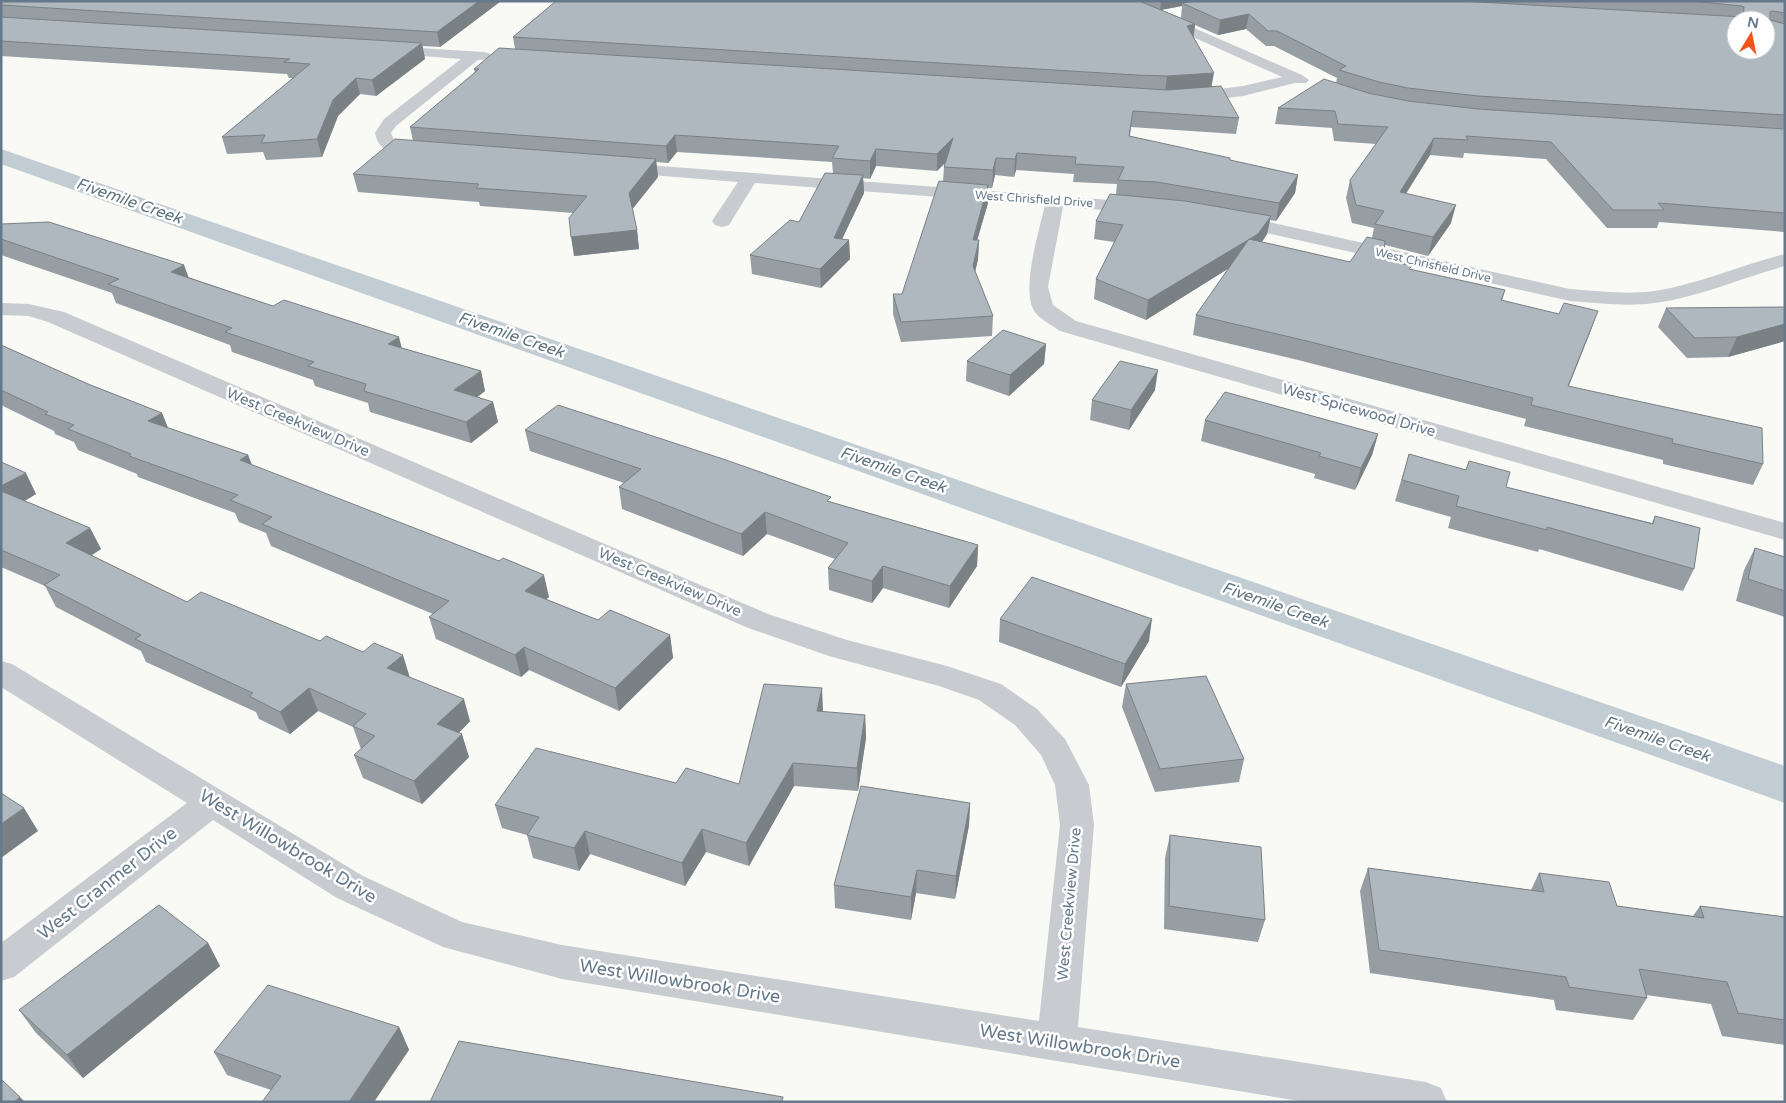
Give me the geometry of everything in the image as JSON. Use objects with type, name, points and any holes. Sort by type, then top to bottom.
[{"type":"street","points":[[1144,10],[1317,87]]},
{"type":"street","points":[[1159,16],[1181,12]]},
{"type":"street","points":[[375,49],[503,58]]},
{"type":"street","points":[[440,153],[401,150],[387,143],[383,133],[390,124],[474,56]]},
{"type":"street","points":[[1173,98],[1217,95],[1297,78]]},
{"type":"street","name":"West Chrisfield Drive","points":[[604,166],[1164,210]]},
{"type":"street","points":[[722,221],[750,178]]},
{"type":"street","name":"West Spicewood Drive","points":[[1055,200],[1038,287],[1043,308],[1068,326],[1785,532]]},
{"type":"street","name":"West Chrisfield Drive","points":[[1212,216],[1290,231],[1536,289],[1570,295],[1624,299],[1654,297],[1679,292],[1785,260]]},
{"type":"street","name":"West Creekview Drive","points":[[1,309],[29,310],[56,317],[758,620],[840,649],[947,677],[990,692],[1026,717],[1054,748],[1072,785],[1077,825],[1057,1042]]},
{"type":"street","name":"West Willowbrook Drive","points":[[1,672],[350,887],[456,936],[562,962],[1426,1102]]},
{"type":"street","name":"West Cranmer Drive","points":[[1,965],[212,802]]},
{"type":"building","points":[[1,1],[479,1],[437,32],[1,5]]},
{"type":"building","points":[[556,1],[1139,1],[1195,24],[1187,26],[1214,73],[1167,76],[1136,75],[513,37]]},
{"type":"building","points":[[1196,1],[1461,1],[1726,16],[1726,60],[1776,60],[1776,22],[1785,24],[1785,115],[1478,96],[1408,88],[1379,82],[1339,70],[1346,66],[1277,31],[1268,31],[1249,14],[1220,20],[1182,3]]},
{"type":"building","points":[[1691,1],[1785,1],[1785,13],[1776,12],[1776,10],[1744,10],[1742,6]]},
{"type":"building","points":[[1,17],[422,43],[372,80],[356,78],[333,100],[317,139],[261,143],[265,135],[222,137],[310,64],[284,62],[290,59],[1,41]]},
{"type":"building","points":[[499,48],[1167,90],[1221,86],[1239,118],[1133,111],[1129,136],[1298,175],[1279,203],[1157,182],[1118,180],[1124,167],[1075,164],[1076,157],[1017,153],[1015,159],[996,158],[993,170],[944,167],[953,138],[937,154],[876,149],[870,161],[832,158],[839,146],[675,135],[666,146],[410,127],[479,69],[474,69]]},
{"type":"building","points":[[1324,79],[1368,93],[1408,101],[1478,109],[1785,129],[1785,213],[1658,203],[1664,210],[1613,210],[1551,142],[1466,136],[1468,140],[1434,138],[1400,192],[1456,205],[1433,237],[1375,224],[1384,211],[1356,205],[1350,180],[1388,127],[1338,124],[1335,111],[1278,108]]},
{"type":"building","points":[[395,139],[656,159],[629,193],[637,230],[571,237],[569,218],[587,196],[476,188],[479,184],[353,174]]},
{"type":"building","points":[[825,173],[863,175],[834,238],[849,240],[820,269],[750,255],[790,220],[799,222]]},
{"type":"building","points":[[939,181],[988,185],[973,240],[979,240],[973,266],[993,316],[901,322],[893,294],[902,294]]},
{"type":"building","points":[[1110,194],[1185,201],[1271,216],[1258,234],[1148,300],[1096,279],[1123,225],[1096,221]]},
{"type":"building","points":[[49,222],[184,265],[171,272],[273,306],[284,300],[399,337],[388,344],[481,371],[454,390],[493,402],[466,422],[364,391],[366,384],[308,366],[314,362],[225,332],[232,328],[108,284],[119,279],[1,239],[1,224]]},
{"type":"building","points":[[1367,237],[1385,241],[1383,259],[1412,266],[1409,269],[1505,290],[1501,300],[1559,314],[1564,303],[1598,311],[1568,386],[1762,428],[1763,464],[1672,443],[1673,439],[1531,405],[1533,398],[1196,315],[1249,239],[1350,262]]},
{"type":"building","points":[[1785,307],[1785,324],[1737,337],[1695,338],[1666,308]]},
{"type":"building","points":[[1003,330],[1046,344],[1010,375],[967,361]]},
{"type":"building","points":[[1,345],[88,384],[162,413],[148,421],[248,455],[240,460],[499,561],[503,558],[544,575],[525,591],[598,620],[610,610],[670,635],[615,688],[524,647],[515,655],[429,617],[449,601],[262,524],[272,517],[230,500],[238,495],[129,456],[131,454],[68,429],[74,425],[45,414],[48,412],[1,390]]},
{"type":"building","points":[[1120,361],[1158,370],[1131,410],[1092,400]]},
{"type":"building","points":[[1225,392],[1378,434],[1361,468],[1319,456],[1321,453],[1205,420]]},
{"type":"building","points":[[558,405],[726,460],[831,497],[827,501],[978,545],[950,586],[883,566],[872,581],[828,568],[848,543],[765,512],[741,534],[619,487],[641,469],[525,430]]},
{"type":"building","points":[[1409,454],[1466,470],[1469,461],[1510,472],[1506,487],[1653,524],[1655,516],[1700,528],[1694,569],[1547,527],[1547,530],[1456,506],[1459,496],[1402,480]]},
{"type":"building","points":[[1,462],[26,473],[1,486]]},
{"type":"building","points":[[1,491],[90,528],[66,543],[187,602],[201,592],[320,641],[326,636],[363,652],[374,643],[403,655],[387,668],[464,699],[437,724],[462,734],[414,781],[354,755],[375,736],[353,726],[366,714],[309,688],[280,712],[249,696],[253,693],[135,639],[141,635],[44,585],[60,575],[1,550]]},
{"type":"building","points":[[1755,548],[1785,557],[1785,591],[1748,579]]},
{"type":"building","points":[[1032,577],[1152,619],[1125,664],[1000,619]]},
{"type":"building","points":[[1206,676],[1244,759],[1160,769],[1126,684]]},
{"type":"building","points":[[764,684],[822,688],[817,711],[865,715],[857,768],[793,763],[746,843],[702,829],[682,863],[585,831],[574,848],[527,835],[539,817],[495,805],[536,748],[676,783],[686,768],[739,784]]},
{"type":"building","points":[[861,786],[970,803],[956,876],[917,870],[911,897],[834,885]]},
{"type":"building","points":[[1,793],[24,808],[1,824]]},
{"type":"building","points":[[1170,835],[1261,847],[1265,920],[1169,906]]},
{"type":"building","points":[[1368,868],[1544,892],[1539,873],[1609,882],[1617,906],[1704,918],[1700,906],[1785,917],[1785,1020],[1738,1013],[1727,982],[1639,969],[1647,998],[1569,987],[1566,977],[1379,950]]},
{"type":"building","points":[[159,905],[208,943],[67,1055],[19,1010]]},
{"type":"building","points":[[268,985],[399,1027],[349,1102],[262,1102],[281,1076],[214,1052]]},
{"type":"building","points":[[459,1041],[783,1097],[782,1102],[430,1102]]},
{"type":"building","points":[[1,1079],[20,1097],[14,1102],[1,1102]]},
{"type":"waterway","name":"Fivemile Creek","points":[[1,156],[1785,785]]}]
